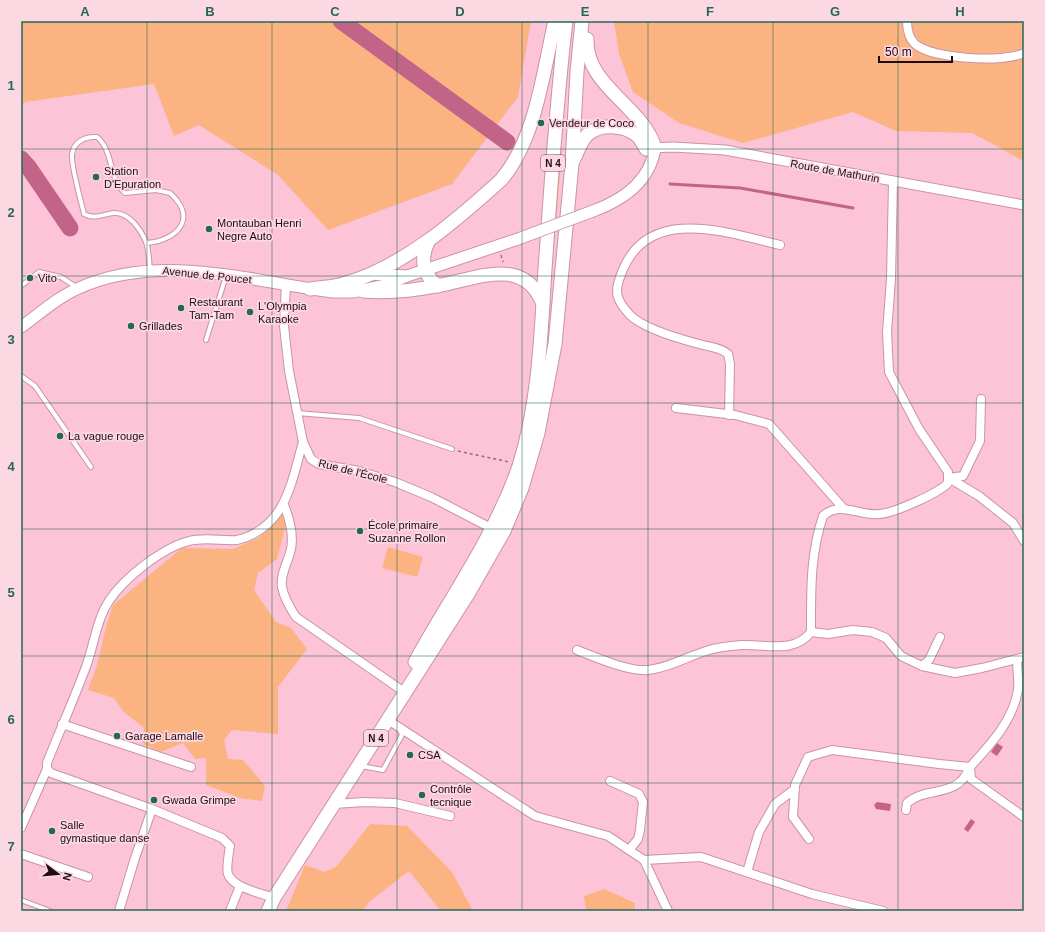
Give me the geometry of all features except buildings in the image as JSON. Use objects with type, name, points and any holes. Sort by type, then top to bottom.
[{"type":"highway","points":[[310,289],[347,283],[370,274],[428,242],[482,198],[511,168],[531,122],[555,21]]},
{"type":"highway","name":"N 4","points":[[266,911],[271,897],[312,826],[331,799],[400,689],[442,612],[504,505],[519,465],[533,400],[542,339],[558,92],[566,21]]},
{"type":"highway","name":"N 4","points":[[266,911],[358,766],[393,722],[504,531],[530,465],[546,398],[555,344],[572,164],[577,72],[582,21]]},
{"type":"highway","points":[[588,21],[588,57],[604,83],[650,136],[650,148]]},
{"type":"highway","points":[[572,164],[583,140],[588,134],[602,128],[614,127],[626,129],[636,134],[650,148]]},
{"type":"highway","points":[[428,242],[423,255],[425,270],[432,282],[438,286]]},
{"type":"highway","points":[[363,291],[389,292],[438,286],[488,275],[511,274],[527,281],[540,296],[543,305]]},
{"type":"main road","name":"Avenue de Poucet","points":[[21,327],[77,288],[121,274],[150,270],[182,271],[226,276],[332,292],[363,291],[386,285],[407,276],[593,211],[619,200],[640,182],[648,170],[650,148]]},
{"type":"main road","points":[[370,274],[407,276]]},
{"type":"street","points":[[907,21],[909,35],[915,43],[937,53],[965,58],[1004,57],[1024,53]]},
{"type":"street","name":"Route de Mathurin","points":[[650,148],[725,150],[1024,205]]},
{"type":"street","points":[[577,650],[621,666],[647,671],[709,650],[742,645],[783,647],[800,642],[811,632],[812,576],[818,535],[824,516],[827,512],[843,508],[879,515],[891,512],[944,487],[949,478],[948,472],[919,429],[889,372],[887,332],[891,279],[892,181]]},
{"type":"street","points":[[729,414],[730,364],[728,354],[718,348],[699,344],[646,326],[631,316],[619,302],[616,286],[625,262],[639,245],[655,234],[672,229],[694,228],[727,232],[780,245]]},
{"type":"street","name":"Rue de l'École","points":[[286,284],[284,326],[289,371],[303,442],[311,459],[319,464],[360,471],[395,482],[431,497],[491,528]]},
{"type":"street","points":[[949,478],[963,476],[980,440],[981,399]]},
{"type":"street","points":[[676,408],[729,414],[769,424],[843,508]]},
{"type":"street","points":[[21,828],[47,769],[47,763],[86,665],[103,612],[116,591],[144,566],[176,546],[194,540],[230,540],[244,538],[269,524],[284,505],[303,442]]},
{"type":"street","points":[[949,478],[979,496],[1013,523],[1024,541]]},
{"type":"street","points":[[284,505],[289,519],[291,538],[290,552],[283,575],[282,587],[296,617],[400,689]]},
{"type":"street","points":[[811,632],[828,634],[853,630],[872,632],[886,638],[901,656],[922,666],[955,673],[1020,658],[1018,690],[1008,720],[987,748],[970,766],[967,774],[959,783],[943,791],[913,797],[907,803],[906,810]]},
{"type":"street","points":[[922,666],[928,660],[940,637]]},
{"type":"street","points":[[393,722],[535,816],[608,836],[644,860],[668,911]]},
{"type":"street","points":[[62,724],[191,767]]},
{"type":"street","points":[[809,839],[793,817],[795,785],[808,757],[832,750],[939,764],[970,766]]},
{"type":"street","points":[[970,766],[971,779],[1024,817]]},
{"type":"street","points":[[47,769],[51,773],[152,809],[222,838],[227,841],[230,846],[227,874],[240,886],[271,897]]},
{"type":"street","points":[[610,781],[639,794],[643,802],[638,839],[629,850]]},
{"type":"street","points":[[747,872],[759,832],[775,804],[795,789]]},
{"type":"street","points":[[334,804],[364,802],[395,803],[450,816]]},
{"type":"street","points":[[119,911],[152,809]]},
{"type":"street","points":[[21,854],[88,876]]},
{"type":"street","points":[[644,860],[701,857],[812,894],[883,911]]},
{"type":"street","points":[[230,911],[240,886]]},
{"type":"lane","points":[[147,243],[159,242],[172,236],[180,227],[184,217],[183,208],[170,192],[156,190],[125,193],[118,187],[106,148],[102,141],[97,137],[91,136],[83,139],[78,143],[72,156],[84,214],[94,218],[113,213],[122,214],[131,220],[147,243],[150,270]]},
{"type":"lane","points":[[21,286],[39,272],[61,277],[77,288]]},
{"type":"lane","points":[[206,340],[226,276]]},
{"type":"lane","points":[[21,376],[36,386],[91,467]]},
{"type":"lane","points":[[297,413],[359,418],[452,449]]},
{"type":"lane","points":[[358,766],[383,770],[402,735],[393,722]]},
{"type":"lane","points":[[21,900],[50,911]]},
{"type":"path","points":[[452,449],[519,465]]},
{"type":"shaded area","points":[[21,21],[531,21],[518,97],[452,184],[328,230],[278,175],[199,125],[174,136],[154,84],[25,102],[21,107]]},
{"type":"shaded area","points":[[614,21],[1024,21],[1024,161],[972,133],[896,131],[853,112],[743,143],[679,123],[633,92],[619,54]]},
{"type":"shaded area","points":[[564,90],[558,204],[546,318]]},
{"type":"shaded area","points":[[283,514],[287,520],[277,559],[258,573],[254,590],[276,622],[291,628],[307,649],[278,687],[278,734],[232,730],[224,740],[228,759],[243,760],[265,786],[262,801],[240,798],[206,785],[206,758],[195,759],[183,743],[161,752],[143,744],[144,728],[123,711],[114,698],[88,690],[97,665],[113,605],[182,548],[233,549],[260,537]]},
{"type":"shaded area","points":[[388,547],[423,557],[417,577],[382,568]]},
{"type":"shaded area","points":[[997,743],[1003,747],[997,756],[991,752]]},
{"type":"shaded area","points":[[877,802],[891,804],[890,811],[876,809],[874,805]]},
{"type":"shaded area","points":[[971,819],[975,822],[968,832],[964,829]]},
{"type":"shaded area","points":[[370,824],[407,826],[452,872],[473,911],[441,911],[409,871],[370,901],[362,911],[286,911],[305,865],[325,872],[337,866]]},
{"type":"shaded area","points":[[604,889],[635,903],[635,911],[586,911],[584,896]]},
{"type":"waterway","points":[[341,21],[507,142]]},
{"type":"waterway","points":[[21,159],[29,168],[70,228]]},
{"type":"waterway","points":[[670,184],[740,188],[853,208]]},
{"type":"place","name":"Vendeur de Coco","points":[[541,123]]},
{"type":"place","name":"Station D'Epuration","points":[[96,177]]},
{"type":"place","name":"Montauban Henri Negre Auto","points":[[209,229]]},
{"type":"place","name":"Vito","points":[[30,278]]},
{"type":"place","name":"Restaurant Tam-Tam","points":[[181,308]]},
{"type":"place","name":"L'Olympia Karaoke","points":[[250,312]]},
{"type":"place","name":"Grillades","points":[[131,326]]},
{"type":"place","name":"La vague rouge","points":[[60,436]]},
{"type":"place","name":"École primaire Suzanne Rollon","points":[[360,531]]},
{"type":"place","name":"Garage Lamalle","points":[[117,736]]},
{"type":"place","name":"CSA","points":[[410,755]]},
{"type":"place","name":"Contrôle tecnique","points":[[422,795]]},
{"type":"place","name":"Gwada Grimpe","points":[[154,800]]},
{"type":"place","name":"Salle gymastique danse","points":[[52,831]]}]
